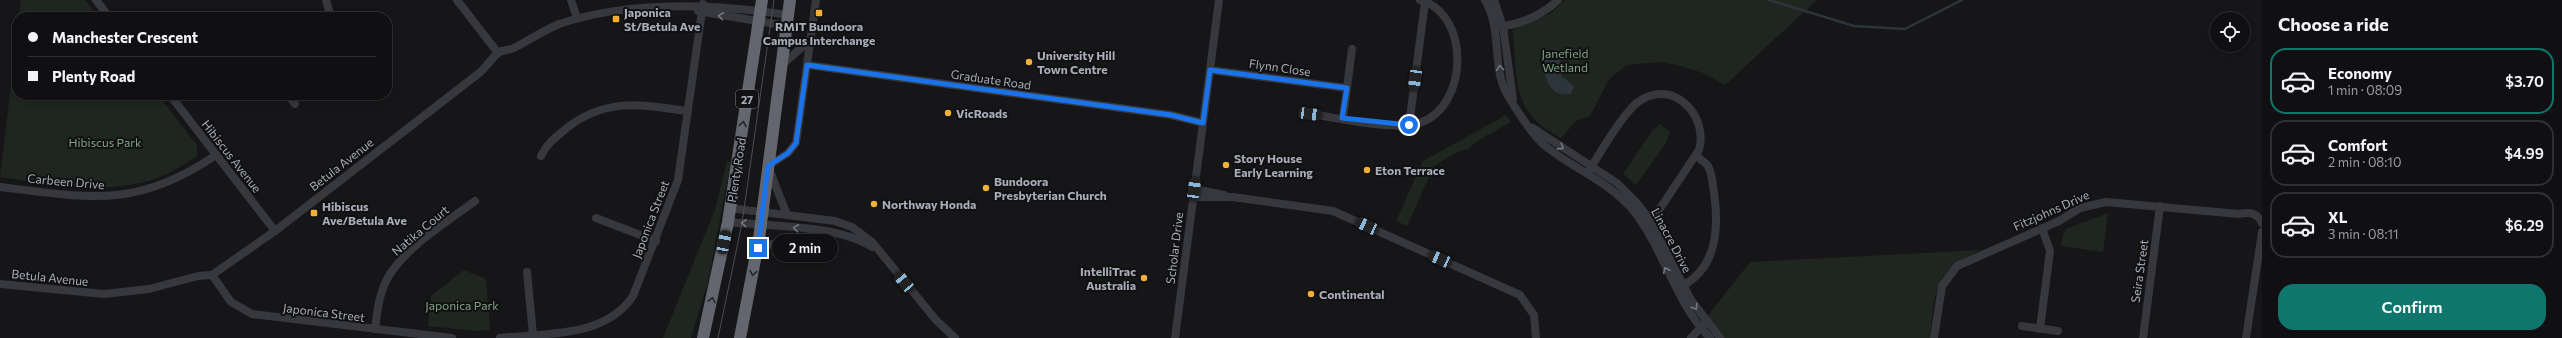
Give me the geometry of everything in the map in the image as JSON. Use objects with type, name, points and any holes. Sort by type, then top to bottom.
[{"type":"highway","points":[[740,338],[758,248],[783,64],[790,0]]},
{"type":"highway","name":"Plenty Road","points":[[703,338],[728,222],[760,11]]},
{"type":"highway","points":[[747,338],[749,298]]},
{"type":"street","points":[[96,0],[105,12]]},
{"type":"street","points":[[326,0],[330,12]]},
{"type":"street","points":[[457,0],[498,53]]},
{"type":"street","points":[[571,0],[577,18]]},
{"type":"street","points":[[787,215],[768,166],[788,153],[796,143],[816,0]]},
{"type":"street","name":"Scholar Drive","points":[[1174,336],[1219,0]]},
{"type":"street","name":"Linacre Drive","points":[[1485,0],[1500,27]]},
{"type":"street","name":"Linacre Drive","points":[[1494,0],[1514,104],[1526,122],[1590,170],[1625,190],[1646,222],[1706,331]]},
{"type":"street","points":[[1500,27],[1514,25],[1542,13],[1558,0]]},
{"type":"street","points":[[1310,114],[1409,125],[1423,122],[1441,109],[1448,98],[1456,68],[1457,47],[1455,32],[1442,13],[1422,1],[1409,125]]},
{"type":"street","name":"Betula Avenue","points":[[0,284],[104,294],[149,290],[198,276],[212,275],[275,231],[478,74],[490,64],[498,53],[577,18],[628,7],[681,6],[760,11],[787,20]]},
{"type":"street","name":"Japonica Street","points":[[500,338],[592,328],[622,311],[632,296],[656,241],[678,180],[702,8]]},
{"type":"street","points":[[783,64],[810,40]]},
{"type":"street","points":[[1342,118],[1352,49]]},
{"type":"street","name":"Graduate Road","points":[[807,65],[1204,119]]},
{"type":"street","name":"Flynn Close","points":[[1210,70],[1347,88]]},
{"type":"street","points":[[1590,170],[1632,107],[1639,101],[1655,95],[1678,98],[1693,110],[1699,121],[1701,135],[1700,145],[1696,156],[1655,216],[1646,222]]},
{"type":"street","name":"Hibiscus Avenue","points":[[174,100],[275,231]]},
{"type":"street","points":[[292,100],[295,104]]},
{"type":"street","points":[[541,156],[549,143],[576,121],[607,107],[632,104],[688,111]]},
{"type":"street","name":"Carbeen Drive","points":[[0,187],[92,197],[133,194],[170,183],[216,155]]},
{"type":"street","points":[[1682,286],[1694,279],[1704,267],[1711,252],[1716,232],[1715,199],[1710,170],[1707,164],[1696,156]]},
{"type":"street","points":[[1194,189],[1233,197],[1338,213],[1506,287],[1520,295],[1529,304],[1536,321],[1536,338]]},
{"type":"street","points":[[1193,197],[1233,197]]},
{"type":"street","name":"Natika Court","points":[[374,329],[379,300],[392,270],[410,252],[475,201]]},
{"type":"street","name":"Fitzjohns Drive","points":[[1934,338],[1940,292],[1950,273],[1966,261],[2065,218],[2080,208],[2098,202],[2160,206],[2238,214],[2252,213],[2262,223]]},
{"type":"street","name":"Seira Street","points":[[2143,338],[2160,206]]},
{"type":"street","points":[[729,208],[762,218],[855,238],[878,251]]},
{"type":"street","name":"Fitzjohns Drive","points":[[2238,214],[2256,222],[2261,235],[2247,336]]},
{"type":"street","points":[[728,222],[787,215],[836,221],[852,227],[863,233],[939,324],[956,338]]},
{"type":"street","points":[[596,218],[656,241]]},
{"type":"street","name":"Linacre Drive","points":[[1646,222],[1676,290],[1706,331],[1720,338]]},
{"type":"street","points":[[2040,329],[2050,251],[2042,228]]},
{"type":"street","points":[[758,248],[789,238],[831,233]]},
{"type":"street","points":[[527,272],[533,335]]},
{"type":"street","name":"Japonica Street","points":[[212,275],[230,302],[252,314],[452,338]]},
{"type":"street","points":[[2022,326],[2058,331]]},
{"type":"street","points":[[1691,338],[1706,331]]},
{"type":"green space","points":[[21,0],[85,0],[94,12],[20,12]]},
{"type":"green space","name":"Janefield Wetland","points":[[1565,0],[1817,0],[1725,85],[1703,73],[1677,65],[1659,62],[1627,65],[1609,79],[1590,116],[1576,121],[1561,138],[1544,128],[1532,117],[1524,105],[1517,79],[1512,30],[1551,13]]},
{"type":"green space","name":"Hibiscus Park","points":[[12,76],[12,100],[162,100],[197,145],[197,156],[162,176],[138,183],[119,186],[79,187],[0,177]]},
{"type":"green space","points":[[1506,115],[1511,122],[1476,142],[1468,149],[1456,153],[1434,166],[1407,226],[1396,221],[1423,161]]},
{"type":"green space","points":[[1660,124],[1670,132],[1666,143],[1636,185],[1623,174],[1652,131]]},
{"type":"green space","points":[[727,161],[731,162],[708,282],[691,338],[663,338],[716,207]]},
{"type":"green space","points":[[2108,213],[2103,252],[2061,246],[2063,234],[2066,229]]},
{"type":"green space","points":[[1981,250],[1953,266],[1945,274],[1939,284],[1933,307],[1930,338],[1724,338],[1706,318],[1750,262]]},
{"type":"green space","name":"Japonica Park","points":[[464,270],[486,279],[490,330],[475,331],[428,326],[431,296]]},
{"type":"shaded area","points":[[1554,49],[1560,50],[1561,76],[1574,86],[1571,94],[1558,93],[1553,90],[1547,81],[1542,62]]},
{"type":"waterway","points":[[1769,0],[1854,26],[1905,29],[1962,0]]},
{"type":"tram line","points":[[718,338],[742,223],[774,0]]},
{"type":"place","name":"RMIT Bundoora Campus Interchange","points":[[819,13]]},
{"type":"place","name":"Japonica St/Betula Ave","points":[[616,19]]},
{"type":"place","name":"University Hill Town Centre","points":[[1029,62]]},
{"type":"place","name":"VicRoads","points":[[948,113]]},
{"type":"place","name":"Story House Early Learning","points":[[1226,165]]},
{"type":"place","name":"Eton Terrace","points":[[1367,170]]},
{"type":"place","name":"Bundoora Presbyterian Church","points":[[986,188]]},
{"type":"place","name":"Northway Honda","points":[[874,204]]},
{"type":"place","name":"Hibiscus Ave/Betula Ave","points":[[314,213]]},
{"type":"place","name":"IntelliTrac Australia","points":[[1144,278]]},
{"type":"place","name":"Continental","points":[[1311,294]]},
{"type":"route","points":[[758,248],[768,166],[788,153],[794,148],[796,143],[807,65],[1171,115],[1203,123],[1210,70],[1347,88],[1342,118],[1398,126],[1409,125]]}]
